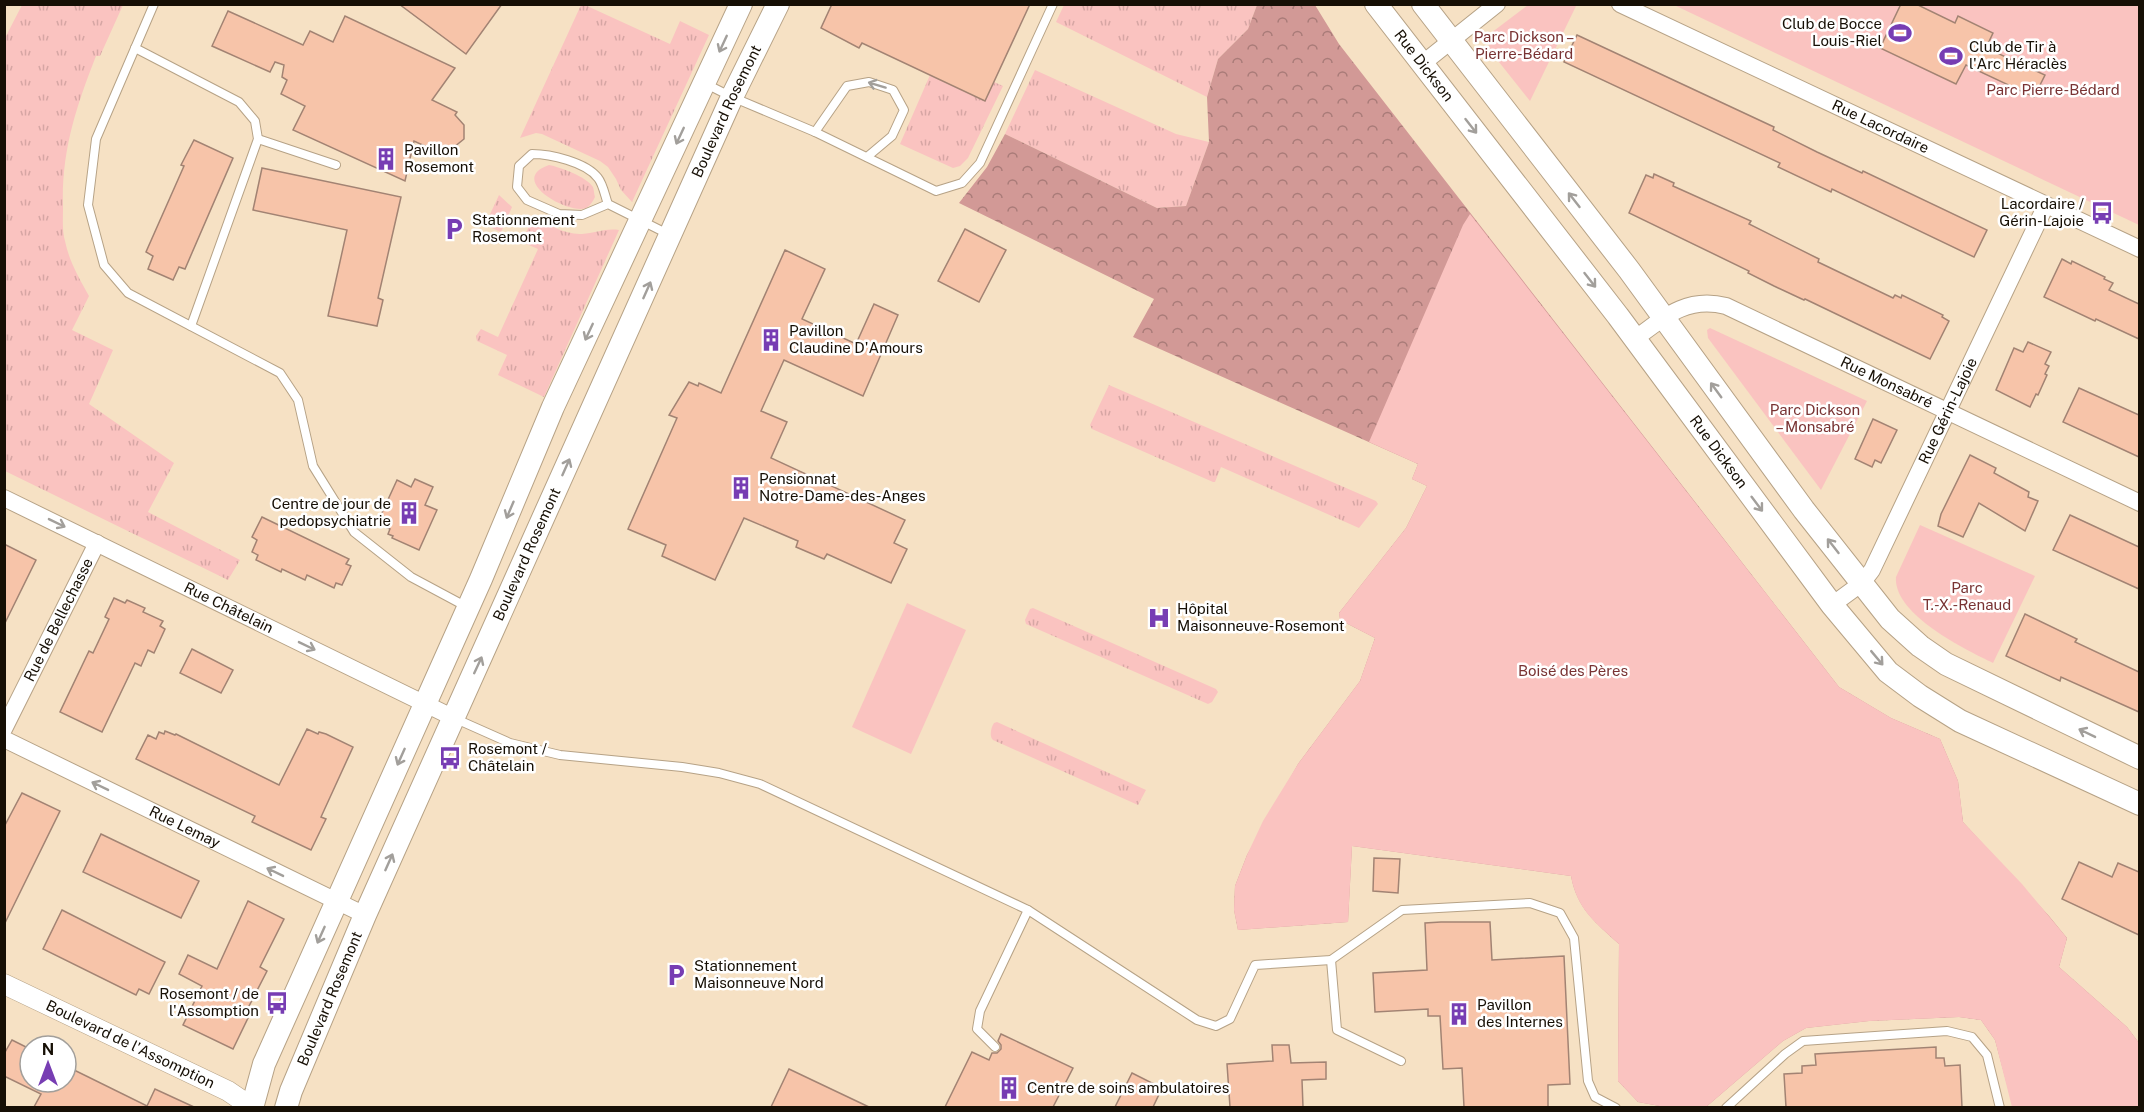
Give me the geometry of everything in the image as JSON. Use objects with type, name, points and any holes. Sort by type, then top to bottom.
[{"type":"main road","points":[[252,1107],[264,1064],[468,607],[553,407],[741,4]]},
{"type":"main road","name":"Boulevard Rosemont","points":[[286,1107],[365,915],[732,97],[778,4]]},
{"type":"main road","name":"Rue Dickson","points":[[1376,4],[1635,339],[1832,605],[1888,672],[1959,721],[2139,804]]},
{"type":"main road","points":[[1423,4],[1663,317],[1804,510],[1890,619],[1920,646],[1946,664],[2139,758]]},
{"type":"street","points":[[1422,64],[1497,4]]},
{"type":"street","name":"Rue Lacordaire","points":[[1620,4],[2139,249]]},
{"type":"street","name":"Rue Gérin-Lajoie","points":[[1832,605],[1862,583],[1872,570],[2046,205]]},
{"type":"street","name":"Rue Monsabré","points":[[1635,339],[1663,317],[1694,303],[1705,302],[1726,306],[2139,503]]},
{"type":"street","name":"Rue Châtelain","points":[[4,498],[454,718]]},
{"type":"street","name":"Rue de Bellechasse","points":[[4,729],[97,543]]},
{"type":"street","name":"Rue Lemay","points":[[4,739],[365,915]]},
{"type":"street","name":"Boulevard de l'Assomption","points":[[4,984],[228,1091],[252,1107]]},
{"type":"lane","points":[[154,4],[96,139],[88,205],[104,265],[129,293],[280,373],[298,400],[313,466],[354,532],[411,578],[468,607]]},
{"type":"lane","points":[[704,83],[815,132],[936,191],[962,183],[980,163],[1053,4]]},
{"type":"lane","points":[[135,48],[239,102],[255,121],[258,139],[191,326]]},
{"type":"lane","points":[[815,132],[847,86],[869,82],[893,90],[904,110],[892,136],[867,157]]},
{"type":"lane","points":[[258,139],[336,165]]},
{"type":"lane","points":[[608,204],[582,214],[559,214],[527,200],[517,187],[519,166],[532,154],[549,154],[583,167],[598,178],[608,204],[671,235]]},
{"type":"lane","points":[[454,718],[510,743],[560,755],[682,767],[719,773],[760,784],[1028,910],[1197,1020],[1216,1026],[1230,1019],[1255,965],[1331,960],[1402,910],[1530,903],[1560,913],[1574,938],[1587,1081],[1595,1096],[1616,1107]]},
{"type":"lane","points":[[995,1047],[977,1029],[980,1011],[1028,910]]},
{"type":"lane","points":[[1331,960],[1337,1030],[1401,1061]]},
{"type":"lane","points":[[1726,1107],[1785,1054],[1803,1041],[1947,1031],[1972,1037],[1987,1055],[2000,1107]]},
{"type":"green space","points":[[22,5],[123,5],[100,56],[96,56],[82,93],[71,130],[64,168],[63,233],[72,262],[89,296],[72,330],[113,350],[89,404],[174,463],[148,512],[240,560],[228,580],[5,471],[4,40]]},
{"type":"green space","points":[[581,5],[670,44],[680,21],[709,35],[632,202],[621,190],[608,167],[600,161],[542,134],[536,133],[520,138]]},
{"type":"green space","points":[[1064,5],[1257,5],[1248,29],[1218,59],[1207,97],[1056,22]]},
{"type":"green space","name":"Boisé des Pères","points":[[1257,5],[1315,5],[1339,44],[1839,687],[1891,718],[1940,739],[1958,781],[1963,822],[2067,938],[2059,967],[2127,1027],[2139,1043],[2139,1107],[2013,1107],[1995,1040],[1981,1020],[1959,1017],[1869,1021],[1806,1028],[1783,1041],[1706,1107],[1665,1107],[1638,1102],[1618,1081],[1619,944],[1589,915],[1578,898],[1571,876],[1352,846],[1348,922],[1238,930],[1234,910],[1235,886],[1247,855],[1298,764],[1360,681],[1375,638],[1344,622],[1340,619],[1339,613],[1406,528],[1427,486],[1412,479],[1418,464],[1133,337],[1154,299],[959,203],[987,167],[1005,134],[1157,208],[1186,206],[1209,142],[1207,97],[1218,59],[1248,29]]},
{"type":"green space","name":"Parc Dickson – Pierre-Bédard","points":[[1528,5],[1576,6],[1530,101],[1491,52],[1489,38],[1491,33]]},
{"type":"green space","name":"Parc Pierre-Bédard","points":[[1674,5],[2139,5],[2139,225]]},
{"type":"green space","points":[[1035,70],[1176,134],[1209,142],[1186,206],[1157,208],[1005,134]]},
{"type":"green space","points":[[930,75],[985,101],[994,82],[1003,86],[968,158],[960,166],[953,168],[900,144]]},
{"type":"green space","points":[[549,165],[573,173],[590,183],[595,197],[589,206],[578,209],[567,206],[545,195],[537,187],[534,179],[538,171]]},
{"type":"green space","points":[[499,195],[512,207],[501,232],[485,225]]},
{"type":"green space","name":"Boisé des Pères","points":[[1470,214],[1839,687],[1891,718],[1940,739],[1958,781],[1963,822],[2022,884],[2067,938],[2059,967],[2127,1027],[2139,1043],[2139,1107],[2012,1107],[1995,1040],[1981,1020],[1959,1017],[1869,1021],[1806,1028],[1783,1041],[1706,1107],[1665,1107],[1638,1102],[1618,1081],[1619,944],[1595,922],[1583,907],[1571,876],[1352,846],[1348,922],[1238,930],[1234,910],[1235,886],[1247,855],[1263,821],[1298,764],[1360,681],[1375,638],[1344,622],[1340,619],[1339,613],[1406,528],[1427,486],[1412,479],[1418,464],[1369,442],[1463,225]]},
{"type":"green space","points":[[533,217],[569,233],[619,230],[544,397],[498,375],[507,355],[477,341],[476,336],[481,329],[498,337],[538,249],[522,242]]},
{"type":"green space","name":"Parc Dickson – Monsabré","points":[[1710,328],[1867,401],[1821,490],[1708,338],[1707,330]]},
{"type":"green space","points":[[1109,385],[1376,501],[1378,504],[1359,528],[1221,467],[1213,482],[1092,429],[1090,425]]},
{"type":"green space","name":"Parc T.-X.-Renaud","points":[[1920,525],[2035,576],[1993,663],[1933,629],[1906,604],[1898,591],[1896,577]]},
{"type":"green space","points":[[907,603],[966,630],[911,754],[852,727]]},
{"type":"green space","points":[[1033,608],[1216,689],[1218,692],[1208,704],[1026,624],[1025,620],[1030,609]]},
{"type":"green space","points":[[997,722],[1146,790],[1138,805],[993,740],[991,729]]},
{"type":"building","points":[[399,4],[502,4],[466,54]]},
{"type":"building","points":[[832,4],[1030,4],[985,101],[862,43],[859,48],[821,28]]},
{"type":"building","name":"Club de Tir à l'Arc Héraclès","points":[[1901,4],[1916,4],[1955,23],[1958,16],[1993,33],[1986,48],[2045,75],[2034,97],[1966,65],[1956,84],[1880,48]]},
{"type":"building","points":[[228,11],[303,45],[310,31],[333,42],[345,16],[455,68],[432,100],[457,112],[455,115],[464,125],[464,139],[454,147],[438,152],[414,141],[405,181],[293,130],[305,106],[281,94],[287,80],[282,77],[284,65],[275,62],[270,72],[212,46]]},
{"type":"building","points":[[1577,35],[1774,127],[1773,130],[1817,152],[1862,173],[1863,171],[1987,230],[1974,257],[1832,189],[1831,192],[1778,167],[1780,163],[1564,62]]},
{"type":"building","points":[[194,140],[233,158],[185,269],[179,267],[173,280],[148,269],[153,256],[146,252],[184,166],[181,165]]},
{"type":"building","points":[[262,168],[401,197],[378,298],[383,300],[377,326],[328,316],[347,230],[253,210]]},
{"type":"building","points":[[1654,174],[1674,183],[1673,186],[1751,221],[1749,224],[1819,259],[1818,262],[1893,298],[1895,295],[1901,298],[1902,295],[1943,315],[1942,317],[1949,321],[1930,359],[1774,286],[1748,273],[1749,271],[1629,213],[1646,175],[1653,178]]},
{"type":"building","points":[[965,229],[1006,250],[979,302],[938,281]]},
{"type":"building","name":"Pensionnat Notre-Dame-des-Anges","points":[[785,250],[825,269],[802,319],[856,344],[874,304],[898,315],[863,396],[784,360],[761,411],[787,422],[771,458],[905,520],[894,543],[907,549],[891,583],[827,554],[824,559],[796,547],[798,541],[744,518],[715,580],[662,556],[666,545],[628,529],[677,418],[669,415],[689,382],[698,386],[699,383],[721,393]]},
{"type":"building","points":[[2062,259],[2071,264],[2072,261],[2105,277],[2104,279],[2113,283],[2109,290],[2139,304],[2139,339],[2044,297]]},
{"type":"building","points":[[2028,342],[2051,352],[2045,364],[2049,366],[2045,374],[2047,375],[2030,407],[1996,390],[2014,348],[2023,352]]},
{"type":"building","points":[[2079,388],[2139,415],[2139,457],[2063,422]]},
{"type":"building","points":[[1873,419],[1897,430],[1881,463],[1875,460],[1872,467],[1855,459]]},
{"type":"building","points":[[1970,455],[1996,468],[1994,473],[2029,492],[2028,497],[2038,501],[2025,531],[1979,503],[1963,537],[1938,526],[1941,514]]},
{"type":"building","name":"Centre de jour de pedopsychiatrie","points":[[415,479],[433,487],[425,505],[437,510],[419,550],[392,538],[393,536],[388,534],[390,529],[381,525],[384,518],[380,517],[397,480],[411,487]]},
{"type":"building","points":[[2070,515],[2139,547],[2139,589],[2053,550]]},
{"type":"building","points":[[262,517],[349,559],[346,564],[351,566],[342,585],[336,583],[334,588],[307,575],[305,580],[256,560],[258,555],[252,552],[257,540],[252,537]]},
{"type":"building","points":[[4,544],[36,560],[4,625]]},
{"type":"building","points":[[114,598],[125,603],[127,600],[145,608],[143,612],[163,621],[160,626],[165,629],[154,653],[148,650],[141,666],[135,663],[102,732],[60,712],[89,651],[93,653],[109,619],[105,617]]},
{"type":"building","points":[[2025,614],[2077,639],[2075,642],[2139,672],[2139,712],[2061,677],[2060,681],[2006,656]]},
{"type":"building","points":[[192,649],[233,670],[221,693],[180,673]]},
{"type":"building","points":[[307,729],[318,734],[319,732],[326,734],[353,747],[321,817],[326,819],[311,850],[252,822],[255,816],[136,759],[148,735],[156,739],[159,732],[164,734],[165,731],[176,734],[279,785]]},
{"type":"building","points":[[22,793],[60,811],[4,925],[4,827]]},
{"type":"building","points":[[101,834],[199,881],[181,918],[83,872]]},
{"type":"building","points":[[1374,858],[1400,859],[1398,893],[1373,891]]},
{"type":"building","points":[[2079,862],[2112,877],[2118,863],[2139,872],[2139,935],[2062,899]]},
{"type":"building","points":[[248,901],[284,919],[260,967],[267,971],[245,1014],[249,1016],[233,1049],[183,1025],[202,986],[179,974],[188,955],[217,969]]},
{"type":"building","points":[[62,910],[165,962],[149,994],[139,989],[136,995],[43,949]]},
{"type":"building","points":[[1490,922],[1492,960],[1564,956],[1570,1084],[1548,1085],[1548,1107],[1464,1107],[1462,1068],[1443,1069],[1440,1016],[1428,1016],[1428,1009],[1375,1012],[1373,973],[1427,970],[1425,923]]},
{"type":"building","name":"Centre de soins ambulatoires","points":[[1001,1034],[1073,1068],[1053,1107],[945,1107],[972,1052],[989,1060],[992,1053],[997,1053],[1001,1049],[998,1041]]},
{"type":"building","points":[[12,1040],[18,1043],[18,1083],[4,1076],[4,1054]]},
{"type":"building","points":[[1272,1045],[1289,1045],[1291,1063],[1326,1062],[1326,1079],[1302,1080],[1303,1107],[1230,1107],[1227,1064],[1273,1061]]},
{"type":"building","points":[[1936,1047],[1936,1058],[1944,1058],[1945,1066],[1960,1065],[1962,1107],[1786,1107],[1784,1074],[1802,1073],[1802,1066],[1816,1065],[1815,1054]]},
{"type":"building","points":[[789,1069],[810,1079],[869,1107],[771,1107]]},
{"type":"building","points":[[78,1072],[147,1106],[155,1089],[194,1107],[34,1107],[41,1094],[78,1094]]},
{"type":"building","points":[[1132,1073],[1162,1088],[1153,1107],[1115,1107]]},
{"type":"place","name":"Club de Bocce Louis-Riel","points":[[1900,33]]},
{"type":"place","name":"Club de Tir à l'Arc Héraclès","points":[[1951,56]]},
{"type":"place","name":"Pavillon Rosemont","points":[[386,159]]},
{"type":"place","name":"Lacordaire / Gérin-Lajoie","points":[[2102,213]]},
{"type":"place","name":"Stationnement Rosemont","points":[[454,229]]},
{"type":"place","name":"Pavillon Claudine D'Amours","points":[[771,340]]},
{"type":"place","name":"Pensionnat Notre-Dame-des-Anges","points":[[741,488]]},
{"type":"place","name":"Centre de jour de pedopsychiatrie","points":[[409,513]]},
{"type":"place","name":"Hôpital Maisonneuve-Rosemont","points":[[1159,618]]},
{"type":"place","name":"Rosemont / Châtelain","points":[[450,758]]},
{"type":"place","name":"Stationnement Maisonneuve Nord","points":[[676,975]]},
{"type":"place","name":"Rosemont / de l'Assomption","points":[[277,1003]]},
{"type":"place","name":"Pavillon des Internes","points":[[1459,1014]]},
{"type":"place","name":"Centre de soins ambulatoires","points":[[1009,1088]]}]
